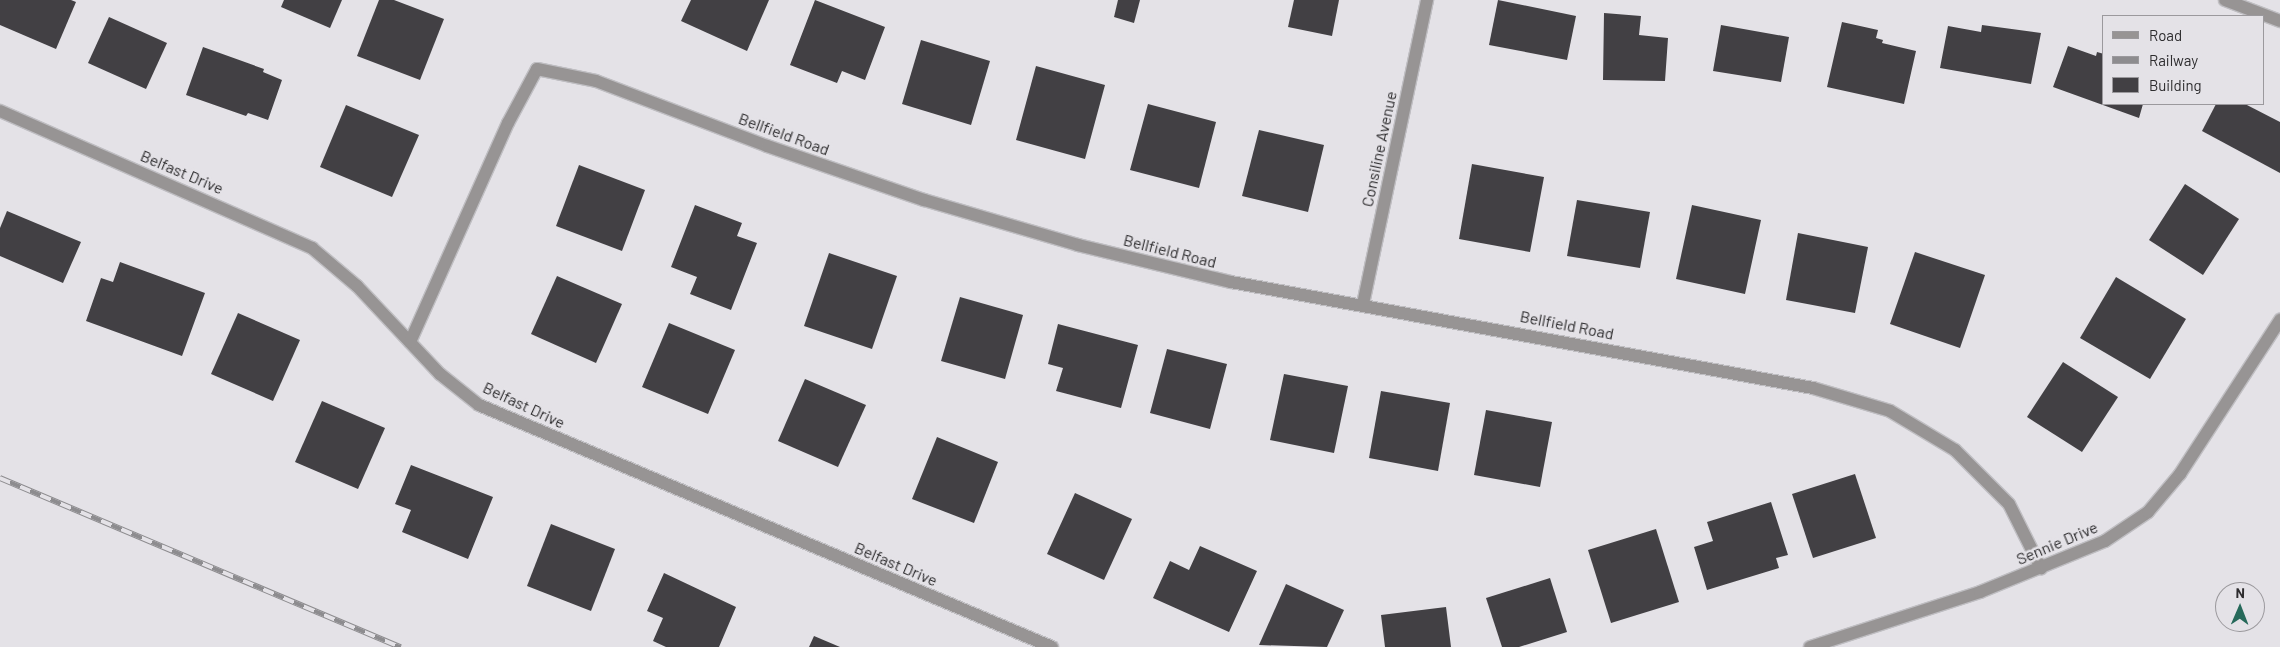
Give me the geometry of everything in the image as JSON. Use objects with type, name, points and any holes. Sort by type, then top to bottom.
[{"type":"street","name":"Consiline Avenue","points":[[1363,304],[1427,0]]},
{"type":"street","points":[[2225,0],[2264,15]]},
{"type":"street","points":[[2265,15],[2280,21]]},
{"type":"street","name":"Bellfield Road","points":[[410,342],[508,123],[537,69],[596,81],[767,146],[924,200],[1078,245],[1231,282],[1363,304],[1813,388],[1890,411],[1955,450],[2009,504],[2041,568]]},
{"type":"street","name":"Belfast Drive","points":[[0,111],[312,248],[356,286],[440,374],[479,405],[1052,647]]},
{"type":"street","name":"Sennie Drive","points":[[1810,647],[1980,592],[2041,568],[2105,541],[2148,512],[2180,474],[2280,320]]},
{"type":"building","points":[[0,0],[71,0],[76,2],[56,49],[0,25]]},
{"type":"building","points":[[284,0],[342,0],[330,28],[281,7]]},
{"type":"building","points":[[379,0],[394,0],[444,19],[420,80],[357,56]]},
{"type":"building","points":[[691,0],[769,0],[747,51],[681,21]]},
{"type":"building","points":[[815,0],[885,27],[865,80],[842,71],[837,83],[790,65]]},
{"type":"building","points":[[1118,0],[1140,0],[1134,23],[1114,17]]},
{"type":"building","points":[[1294,0],[1339,0],[1332,36],[1288,27]]},
{"type":"building","points":[[1498,0],[1576,16],[1567,60],[1489,45]]},
{"type":"building","points":[[1604,13],[1641,16],[1639,35],[1668,38],[1665,81],[1603,80]]},
{"type":"building","points":[[109,17],[167,43],[146,89],[88,63]]},
{"type":"building","points":[[1842,22],[1878,30],[1876,38],[1883,40],[1882,43],[1916,51],[1904,104],[1827,87]]},
{"type":"building","points":[[1721,25],[1789,37],[1781,82],[1713,71]]},
{"type":"building","points":[[1982,25],[2041,33],[2031,84],[1940,68],[1948,26],[1981,32]]},
{"type":"building","points":[[921,40],[990,61],[971,125],[902,104]]},
{"type":"building","points":[[2068,46],[2096,56],[2097,52],[2102,53],[2102,105],[2053,87]]},
{"type":"building","points":[[203,47],[264,69],[263,72],[282,80],[268,120],[248,113],[246,116],[186,95]]},
{"type":"building","points":[[1036,66],[1105,85],[1085,159],[1016,140]]},
{"type":"building","points":[[1148,104],[1216,122],[1199,188],[1130,170]]},
{"type":"building","points":[[346,105],[419,135],[392,197],[320,167]]},
{"type":"building","points":[[2103,105],[2143,105],[2139,118]]},
{"type":"building","points":[[2215,105],[2247,105],[2280,122],[2280,173],[2202,131]]},
{"type":"building","points":[[1259,130],[1324,145],[1308,212],[1242,196]]},
{"type":"building","points":[[1472,164],[1544,177],[1530,252],[1459,239]]},
{"type":"building","points":[[579,165],[645,190],[622,251],[556,226]]},
{"type":"building","points":[[2185,184],[2239,219],[2203,275],[2149,240]]},
{"type":"building","points":[[1577,200],[1650,212],[1640,268],[1567,256]]},
{"type":"building","points":[[695,205],[742,223],[737,236],[757,243],[731,310],[690,294],[697,277],[671,267]]},
{"type":"building","points":[[1692,205],[1761,220],[1745,294],[1676,279]]},
{"type":"building","points":[[7,211],[81,242],[63,283],[0,256],[0,228]]},
{"type":"building","points":[[1798,233],[1868,247],[1855,313],[1786,300]]},
{"type":"building","points":[[1915,252],[1985,275],[1960,348],[1890,324]]},
{"type":"building","points":[[829,253],[897,276],[872,349],[804,326]]},
{"type":"building","points":[[120,262],[205,293],[182,356],[86,321],[101,278],[113,282]]},
{"type":"building","points":[[557,276],[622,304],[596,363],[531,334]]},
{"type":"building","points":[[2116,277],[2186,319],[2150,379],[2080,338]]},
{"type":"building","points":[[960,297],[1023,315],[1005,379],[941,361]]},
{"type":"building","points":[[238,313],[300,340],[273,401],[211,374]]},
{"type":"building","points":[[669,323],[735,350],[708,414],[642,387]]},
{"type":"building","points":[[1058,324],[1138,345],[1121,408],[1056,391],[1063,368],[1048,364]]},
{"type":"building","points":[[1167,349],[1227,364],[1210,429],[1150,413]]},
{"type":"building","points":[[2063,362],[2118,397],[2082,452],[2027,417]]},
{"type":"building","points":[[1284,374],[1348,386],[1334,453],[1270,440]]},
{"type":"building","points":[[805,379],[866,405],[838,467],[778,441]]},
{"type":"building","points":[[1381,391],[1450,403],[1438,471],[1369,458]]},
{"type":"building","points":[[322,401],[385,428],[358,489],[295,462]]},
{"type":"building","points":[[1486,410],[1552,422],[1540,487],[1474,475]]},
{"type":"building","points":[[937,437],[998,462],[974,523],[912,499]]},
{"type":"building","points":[[411,465],[493,497],[468,559],[402,532],[411,510],[395,504]]},
{"type":"building","points":[[1855,474],[1876,538],[1813,558],[1792,494]]},
{"type":"building","points":[[1075,493],[1132,519],[1104,580],[1047,554]]},
{"type":"building","points":[[1771,502],[1788,555],[1776,558],[1779,568],[1707,590],[1694,547],[1713,541],[1707,522]]},
{"type":"building","points":[[551,524],[615,549],[591,611],[527,586]]},
{"type":"building","points":[[1656,529],[1679,602],[1611,623],[1588,550]]},
{"type":"building","points":[[1200,546],[1257,571],[1229,632],[1153,598],[1170,561],[1189,570]]},
{"type":"building","points":[[664,573],[736,607],[719,647],[666,647],[653,641],[663,618],[647,611]]},
{"type":"building","points":[[1550,578],[1567,632],[1519,647],[1502,647],[1486,598]]},
{"type":"building","points":[[1286,584],[1344,610],[1327,647],[1259,645]]},
{"type":"building","points":[[1446,607],[1451,647],[1385,647],[1381,615]]},
{"type":"building","points":[[814,636],[840,647],[809,647]]},
{"type":"railway","points":[[0,478],[401,647]]}]
